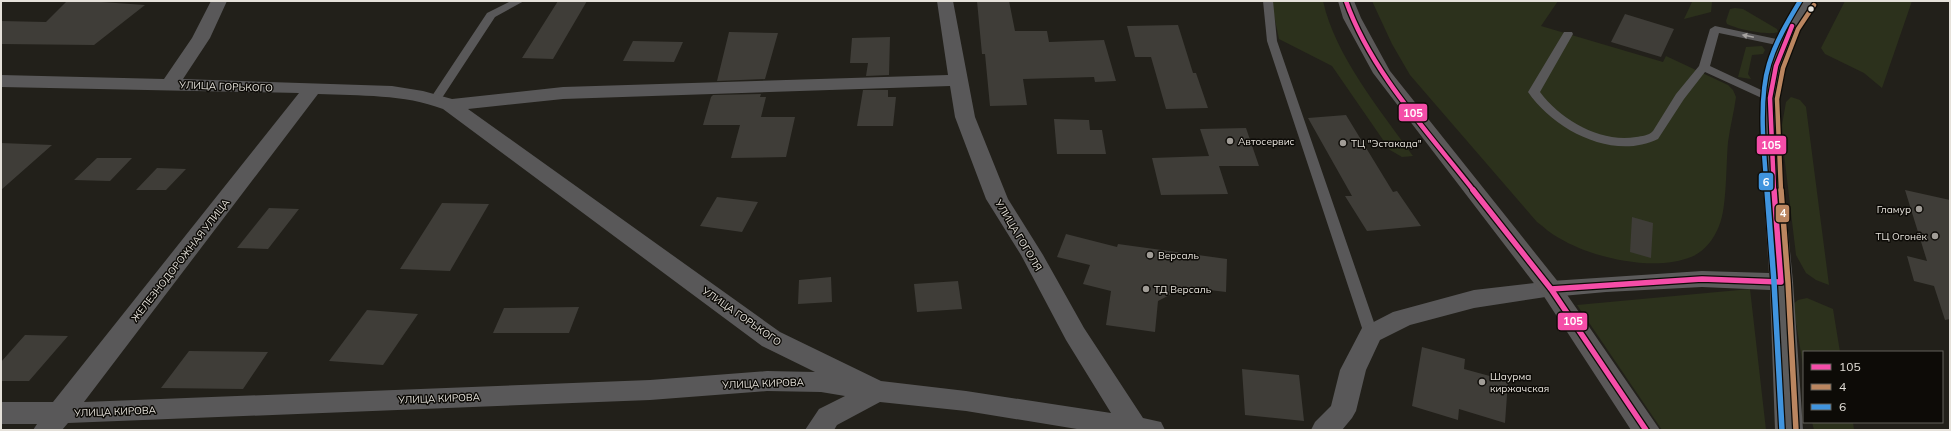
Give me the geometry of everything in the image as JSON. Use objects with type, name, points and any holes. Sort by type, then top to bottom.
[{"type":"main road","points":[[1346,1],[1352,18],[1382,73],[1551,289],[1646,430]]},
{"type":"street","points":[[170,84],[201,38],[219,1]]},
{"type":"street","name":"УЛИЦА ГОГОЛЯ","points":[[945,1],[966,117],[997,199],[1032,256],[1075,334],[1143,429]]},
{"type":"street","points":[[1789,430],[1782,282],[1772,169],[1770,98],[1776,66],[1792,26],[1808,1]]},
{"type":"street","name":"УЛИЦА ГОРЬКОГО","points":[[1,81],[313,88],[379,92],[443,102],[564,93],[959,80]]},
{"type":"street","name":"ЖЕЛЕЗНОДОРОЖНАЯ УЛИЦА","points":[[54,422],[313,88]]},
{"type":"street","name":"УЛИЦА ГОРЬКОГО","points":[[443,102],[552,178],[771,339],[876,391],[966,401],[1143,429]]},
{"type":"street","points":[[1325,430],[1343,411],[1353,370],[1371,334],[1402,318],[1474,299],[1551,289],[1606,284],[1702,279],[1782,282]]},
{"type":"street","name":"УЛИЦА КИРОВА","points":[[1,413],[54,422],[650,390],[767,381],[821,382],[876,391]]},
{"type":"street","points":[[819,430],[828,417],[876,391]]},
{"type":"lane","points":[[443,102],[484,24],[491,15],[519,1]]},
{"type":"lane","points":[[1268,1],[1272,41],[1371,334]]},
{"type":"lane","points":[[1568,34],[1534,92],[1540,103],[1558,118],[1576,128],[1612,142],[1632,143],[1654,136],[1688,82],[1704,67],[1715,29],[1786,44]]},
{"type":"lane","points":[[1704,67],[1770,98]]},
{"type":"green space","points":[[1271,1],[1323,1],[1329,22],[1348,62],[1360,82],[1413,156],[1402,157],[1390,150],[1332,66],[1279,39]]},
{"type":"green space","points":[[1372,1],[1558,1],[1541,26],[1663,62],[1666,56],[1728,85],[1733,90],[1736,97],[1728,142],[1724,209],[1722,218],[1714,236],[1700,252],[1691,257],[1676,261],[1642,263],[1624,261],[1588,252],[1553,235],[1537,222],[1410,75],[1392,44]]},
{"type":"green space","points":[[1688,1],[1710,1],[1712,2],[1711,12],[1684,19],[1692,2]]},
{"type":"green space","points":[[1845,1],[1912,1],[1882,88],[1864,73],[1825,54],[1821,48]]},
{"type":"green space","points":[[1730,9],[1743,9],[1777,29],[1778,32],[1767,33],[1752,31],[1727,24],[1726,21]]},
{"type":"green space","points":[[1762,46],[1765,50],[1763,54],[1752,55],[1748,74],[1751,79],[1738,77],[1746,47]]},
{"type":"green space","points":[[1791,97],[1800,100],[1806,107],[1829,285],[1816,280],[1806,273],[1796,255],[1782,125],[1786,102]]},
{"type":"green space","points":[[1750,289],[1766,430],[1662,430],[1577,305]]},
{"type":"green space","points":[[1807,298],[1833,309],[1840,351],[1803,351],[1803,366],[1793,304],[1798,300]]},
{"type":"green space","points":[[1812,423],[1853,423],[1854,430],[1814,430]]},
{"type":"building","points":[[67,1],[145,5],[94,45],[1,44],[1,21],[46,22]]},
{"type":"building","points":[[558,1],[587,1],[553,59],[522,58]]},
{"type":"building","points":[[977,1],[1009,1],[1015,31],[1047,31],[1049,42],[1104,40],[1116,81],[1095,82],[1094,77],[1023,79],[1027,105],[990,106],[985,54],[982,54]]},
{"type":"building","points":[[1625,14],[1674,29],[1661,57],[1611,42]]},
{"type":"building","points":[[1178,25],[1193,73],[1196,73],[1208,108],[1166,109],[1151,57],[1135,57],[1127,26]]},
{"type":"building","points":[[729,32],[778,33],[765,79],[717,81]]},
{"type":"building","points":[[890,37],[889,75],[866,76],[868,63],[850,63],[852,38]]},
{"type":"building","points":[[633,41],[683,42],[674,62],[623,61]]},
{"type":"building","points":[[863,90],[888,90],[888,97],[896,97],[893,126],[857,126]]},
{"type":"building","points":[[761,94],[760,97],[766,97],[761,117],[795,117],[786,157],[731,158],[740,125],[703,125],[711,97],[713,95]]},
{"type":"building","points":[[1346,115],[1393,192],[1397,191],[1421,226],[1367,231],[1345,196],[1352,196],[1308,118]]},
{"type":"building","points":[[1054,119],[1089,120],[1090,130],[1102,130],[1106,154],[1057,154]]},
{"type":"building","points":[[1246,128],[1259,166],[1219,166],[1228,194],[1161,195],[1152,158],[1209,156],[1200,129]]},
{"type":"building","points":[[1,143],[52,145],[1,190]]},
{"type":"building","points":[[97,158],[132,158],[110,181],[74,180]]},
{"type":"building","points":[[157,168],[186,169],[166,190],[136,190]]},
{"type":"building","points":[[1905,190],[1950,200],[1950,319],[1945,320],[1934,286],[1914,281],[1907,256],[1927,261]]},
{"type":"building","points":[[717,197],[758,202],[742,232],[700,226]]},
{"type":"building","points":[[442,203],[489,204],[450,271],[400,269]]},
{"type":"building","points":[[269,208],[299,209],[268,249],[237,248]]},
{"type":"building","points":[[1632,217],[1653,223],[1651,258],[1630,252]]},
{"type":"building","name":"ТД Версаль","points":[[1066,234],[1117,247],[1118,244],[1227,259],[1226,292],[1185,287],[1158,301],[1155,332],[1106,325],[1111,291],[1083,284],[1090,265],[1057,257]]},
{"type":"building","points":[[831,277],[832,302],[798,304],[799,280]]},
{"type":"building","points":[[958,281],[962,309],[917,312],[914,284]]},
{"type":"building","points":[[579,307],[569,333],[493,333],[504,308]]},
{"type":"building","points":[[367,310],[418,314],[383,365],[329,361]]},
{"type":"building","points":[[25,335],[68,336],[29,381],[1,381],[1,362]]},
{"type":"building","points":[[1422,347],[1465,359],[1464,369],[1508,381],[1505,423],[1459,409],[1458,420],[1412,406]]},
{"type":"building","points":[[189,351],[268,352],[243,389],[161,388]]},
{"type":"building","points":[[1242,369],[1299,375],[1304,421],[1245,415]]},
{"type":"transit line","name":"105","points":[[1346,1],[1352,18],[1382,73],[1551,289],[1646,430]]},
{"type":"transit line","name":"6","points":[[1782,430],[1774,282],[1765,170],[1763,97],[1769,64],[1786,23],[1800,1]]},
{"type":"transit line","name":"4","points":[[1796,430],[1788,282],[1779,169],[1777,99],[1783,68],[1798,29],[1814,5]]},
{"type":"transit line","name":"105","points":[[1551,289],[1702,279],[1781,282],[1772,169],[1770,98],[1776,66],[1792,26]]},
{"type":"place","name":"Автосервис","points":[[1230,141]]},
{"type":"place","name":"ТЦ \"Эстакада\"","points":[[1343,143]]},
{"type":"place","name":"Гламур","points":[[1919,209]]},
{"type":"place","name":"ТЦ Огонёк","points":[[1935,236]]},
{"type":"place","name":"Версаль","points":[[1150,255]]},
{"type":"place","name":"ТД Версаль","points":[[1146,289]]},
{"type":"place","name":"Шаурма киржачская","points":[[1482,382]]}]
